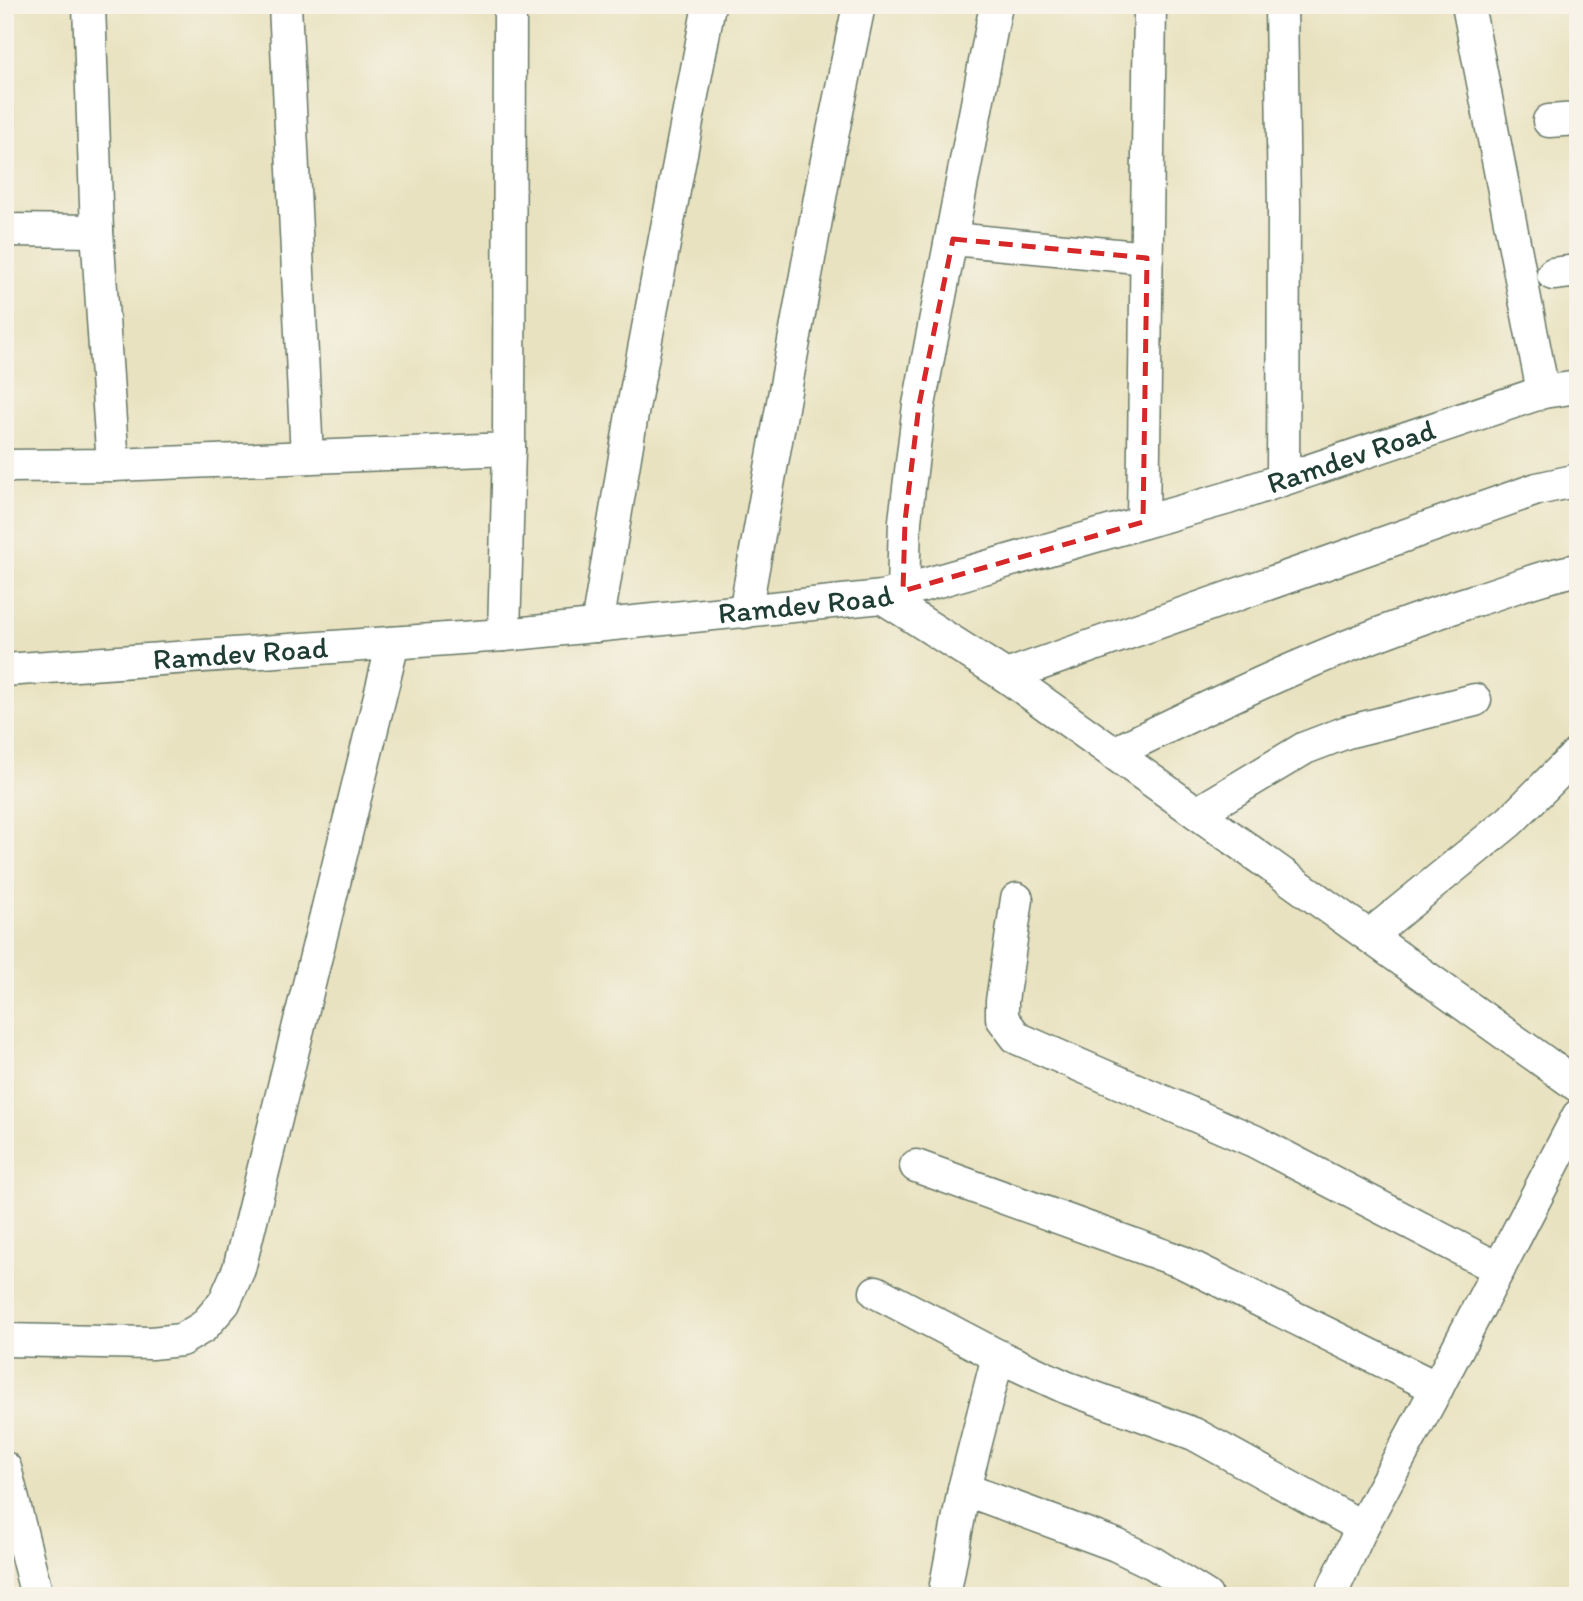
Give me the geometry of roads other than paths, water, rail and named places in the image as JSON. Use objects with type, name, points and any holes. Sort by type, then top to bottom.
[{"type":"street","points":[[89,5],[97,231],[113,465]]},
{"type":"street","points":[[285,5],[307,457]]},
{"type":"street","points":[[505,635],[509,449],[510,5]]},
{"type":"street","points":[[597,626],[633,408],[709,5]]},
{"type":"street","points":[[745,612],[825,170],[859,5]]},
{"type":"street","points":[[996,5],[919,405],[893,594],[1578,1086]]},
{"type":"street","points":[[1143,522],[1150,5]]},
{"type":"street","points":[[1281,5],[1284,208],[1283,479]]},
{"type":"street","points":[[1468,5],[1542,391]]},
{"type":"street","points":[[5,230],[97,231]]},
{"type":"street","points":[[953,239],[1147,258]]},
{"type":"street","name":"Ramdev Road","points":[[5,670],[505,635],[745,612],[893,594],[1283,479],[1542,391],[1578,387]]},
{"type":"street","points":[[5,466],[113,465],[509,449]]},
{"type":"street","points":[[1006,676],[1537,489],[1578,480]]},
{"type":"street","points":[[1114,753],[1238,692],[1404,622],[1578,570]]},
{"type":"street","points":[[5,1340],[151,1343],[181,1340],[203,1327],[224,1303],[239,1269],[393,643]]},
{"type":"street","points":[[1197,813],[1305,748],[1347,732],[1475,700]]},
{"type":"street","points":[[1368,936],[1510,821],[1578,753]]},
{"type":"street","points":[[1017,899],[1002,1001],[1002,1018],[1017,1038],[1254,1141],[1499,1269]]},
{"type":"street","points":[[1330,1596],[1362,1527],[1578,1116]]},
{"type":"street","points":[[916,1166],[1182,1262],[1437,1388]]},
{"type":"street","points":[[876,1292],[998,1356],[1065,1387],[1194,1434],[1362,1527]]},
{"type":"street","points":[[944,1596],[964,1489],[998,1356]]},
{"type":"street","points":[[5,1468],[37,1596]]},
{"type":"street","points":[[964,1489],[1116,1545],[1153,1563],[1206,1596]]}]
